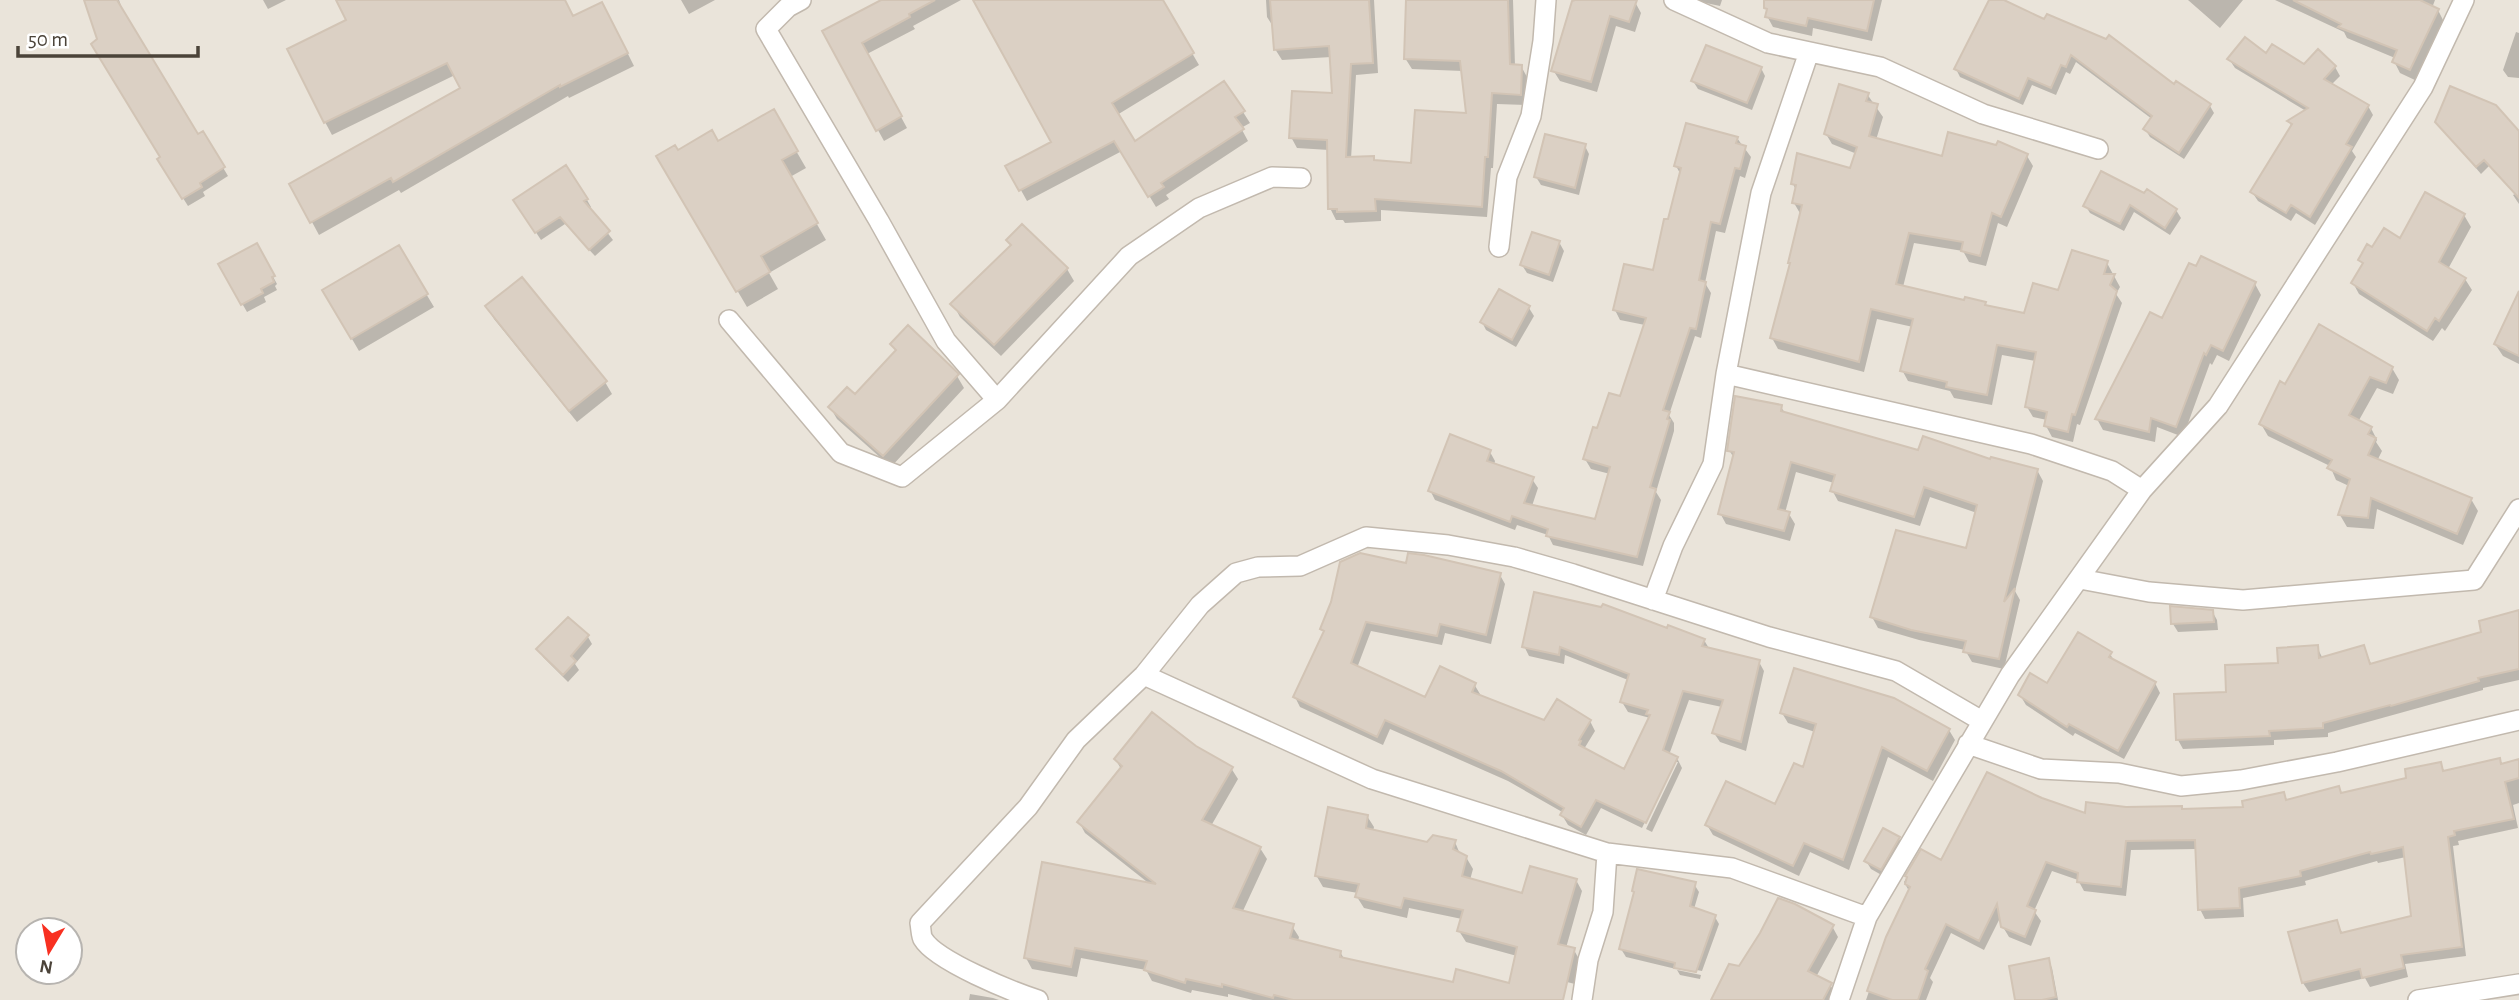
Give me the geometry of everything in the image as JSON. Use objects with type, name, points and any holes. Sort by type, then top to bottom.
[{"type":"street","points":[[801,0],[788,7],[766,29],[946,341],[998,400]]},
{"type":"street","points":[[1499,247],[1507,177],[1531,116],[1543,41],[1546,0]]},
{"type":"street","points":[[1674,0],[1768,43],[1880,67],[1983,114],[2098,149]]},
{"type":"street","points":[[1839,1000],[1867,917],[2010,675],[2142,490],[2218,406],[2423,87],[2464,0]]},
{"type":"street","points":[[1653,600],[1673,546],[1713,464],[1726,374],[1761,193],[1809,52]]},
{"type":"street","points":[[729,320],[841,453],[902,477],[998,400],[1129,256],[1199,208],[1272,177],[1301,178]]},
{"type":"street","points":[[1726,374],[2031,444],[2112,471],[2142,490]]},
{"type":"street","points":[[2080,579],[2149,592],[2243,600],[2474,580],[2519,509]]},
{"type":"street","points":[[1038,1000],[946,960],[923,939],[920,923],[1028,807],[1076,740],[1144,675],[1200,605],[1236,573],[1258,567],[1300,566],[1366,537],[1448,545],[1514,557],[1769,637],[1896,671],[1982,721]]},
{"type":"street","points":[[1144,675],[1372,779],[1607,853],[1732,868],[1867,917]]},
{"type":"street","points":[[1968,744],[2041,769],[2119,773],[2181,786],[2241,780],[2337,762],[2519,720]]},
{"type":"street","points":[[1582,1000],[1588,960],[1603,912],[1607,853]]},
{"type":"street","points":[[2418,1000],[2519,984]]},
{"type":"shaded area","points":[[0,0],[2519,0],[2519,1000],[0,1000]]},
{"type":"building","points":[[84,0],[117,0],[198,134],[203,131],[225,167],[200,183],[202,187],[182,199],[157,159],[160,157],[91,44],[97,39]]},
{"type":"building","points":[[336,0],[565,0],[573,16],[602,2],[628,53],[560,85],[393,182],[391,178],[310,223],[289,184],[460,88],[447,63],[324,123],[287,49],[346,20]]},
{"type":"building","points":[[881,0],[935,0],[862,43],[902,116],[876,131],[822,31]]},
{"type":"building","points":[[973,0],[1163,0],[1194,53],[1112,103],[1135,141],[1224,81],[1245,111],[1235,117],[1244,129],[1161,183],[1164,187],[1148,197],[1114,141],[1019,191],[1005,166],[1051,142]]},
{"type":"building","points":[[1270,0],[1369,0],[1373,63],[1351,64],[1346,157],[1374,156],[1374,160],[1411,163],[1415,110],[1466,113],[1460,61],[1404,59],[1406,0],[1508,0],[1510,64],[1522,65],[1521,95],[1492,93],[1482,207],[1375,199],[1376,211],[1337,212],[1337,209],[1328,209],[1327,140],[1289,138],[1292,91],[1332,93],[1329,46],[1274,50]]},
{"type":"building","points":[[1637,0],[1629,22],[1610,16],[1591,82],[1551,71],[1572,1]]},
{"type":"building","points":[[1764,0],[1874,0],[1867,31],[1808,18],[1806,26],[1765,17],[1767,9],[1764,8]]},
{"type":"building","points":[[1989,0],[2004,0],[2044,19],[2047,14],[2106,39],[2109,35],[2174,84],[2176,81],[2211,104],[2179,153],[2143,129],[2152,116],[2071,55],[2066,67],[2061,65],[2051,88],[2028,78],[2019,99],[1954,69]]},
{"type":"building","points":[[2293,0],[2420,0],[2439,9],[2410,70],[2392,62],[2397,50],[2338,27],[2341,24]]},
{"type":"building","points":[[2245,37],[2266,53],[2272,44],[2304,64],[2318,49],[2336,66],[2324,79],[2369,105],[2346,144],[2352,147],[2310,217],[2291,205],[2286,213],[2250,192],[2292,124],[2287,121],[2308,108],[2227,59]]},
{"type":"building","points":[[1706,45],[1762,67],[1747,103],[1691,81]]},
{"type":"building","points":[[1839,84],[1869,93],[1866,101],[1878,104],[1869,136],[1942,156],[1948,132],[1996,145],[1998,141],[2028,154],[2001,217],[1992,213],[1980,256],[1961,251],[1963,242],[1909,233],[1896,284],[1964,300],[1965,297],[1986,302],[1985,305],[2024,313],[2033,283],[2058,290],[2072,250],[2108,261],[2104,274],[2115,274],[2110,285],[2117,291],[2075,415],[2072,414],[2068,432],[2044,426],[2047,412],[2025,407],[2036,352],[1997,345],[1987,395],[1946,387],[1947,382],[1900,371],[1913,319],[1871,309],[1859,362],[1770,338],[1802,205],[1792,203],[1796,185],[1791,184],[1797,153],[1850,168],[1857,147],[1824,134]]},
{"type":"building","points":[[2450,86],[2496,105],[2519,131],[2519,198],[2484,160],[2476,167],[2435,122]]},
{"type":"building","points":[[774,109],[798,151],[782,160],[818,223],[761,256],[770,272],[736,292],[656,156],[675,145],[678,150],[712,130],[718,141]]},
{"type":"building","points":[[1686,123],[1738,137],[1736,143],[1746,146],[1740,169],[1735,168],[1720,224],[1711,222],[1699,280],[1706,282],[1696,329],[1690,328],[1663,410],[1670,412],[1667,419],[1670,420],[1650,487],[1656,489],[1637,557],[1546,536],[1548,529],[1512,516],[1510,522],[1428,491],[1450,434],[1491,450],[1487,461],[1534,477],[1524,503],[1595,519],[1610,467],[1583,459],[1593,427],[1597,428],[1609,393],[1620,396],[1646,318],[1613,310],[1624,264],[1653,270],[1664,219],[1668,219],[1681,168],[1674,166]]},
{"type":"building","points":[[1545,134],[1586,144],[1575,188],[1534,177]]},
{"type":"building","points":[[566,165],[588,199],[584,201],[610,231],[589,250],[560,217],[535,233],[513,200]]},
{"type":"building","points":[[2101,171],[2144,193],[2147,189],[2177,209],[2165,228],[2130,205],[2120,224],[2083,206]]},
{"type":"building","points":[[2425,192],[2465,214],[2439,262],[2466,278],[2439,321],[2435,318],[2427,331],[2351,283],[2363,263],[2358,260],[2367,244],[2372,247],[2384,228],[2400,238]]},
{"type":"building","points":[[1022,224],[1068,268],[994,345],[950,304],[1011,245],[1006,240]]},
{"type":"building","points":[[1532,232],[1560,241],[1549,275],[1520,265]]},
{"type":"building","points":[[257,243],[275,276],[272,277],[274,282],[261,289],[263,293],[241,305],[218,264]]},
{"type":"building","points":[[399,245],[428,294],[351,339],[322,290]]},
{"type":"building","points":[[2201,256],[2256,282],[2223,351],[2211,345],[2206,355],[2204,353],[2176,427],[2151,418],[2149,432],[2095,419],[2150,312],[2162,318],[2189,263],[2196,266]]},
{"type":"building","points":[[522,277],[607,381],[569,411],[485,306]]},
{"type":"building","points":[[1499,289],[1530,306],[1512,340],[1480,322]]},
{"type":"building","points":[[2519,291],[2519,356],[2494,344]]},
{"type":"building","points":[[2319,324],[2393,367],[2386,383],[2370,377],[2349,415],[2372,427],[2368,434],[2376,438],[2368,455],[2472,498],[2457,534],[2371,498],[2368,518],[2338,515],[2350,479],[2327,468],[2332,460],[2259,424],[2280,381],[2285,384]]},
{"type":"building","points":[[908,325],[959,374],[883,456],[828,407],[847,387],[855,394],[896,350],[890,344]]},
{"type":"building","points":[[1735,396],[1782,405],[1781,411],[1918,450],[1923,436],[1990,459],[1991,457],[2038,469],[2004,602],[2015,588],[1999,659],[1963,652],[1966,641],[1911,630],[1870,617],[1896,530],[1966,548],[1977,505],[1924,487],[1914,517],[1830,491],[1835,475],[1791,462],[1778,509],[1790,512],[1784,531],[1718,514],[1734,452],[1727,451]]},
{"type":"building","points":[[1360,553],[1406,563],[1408,553],[1424,555],[1501,573],[1486,635],[1440,624],[1437,636],[1366,622],[1351,663],[1425,697],[1440,666],[1476,683],[1472,692],[1544,720],[1557,699],[1591,720],[1579,740],[1579,745],[1624,769],[1650,715],[1646,714],[1648,710],[1620,702],[1629,674],[1560,647],[1559,655],[1522,647],[1534,592],[1601,607],[1603,604],[1705,639],[1702,646],[1760,660],[1741,742],[1712,733],[1723,700],[1683,691],[1663,750],[1678,757],[1646,823],[1596,800],[1581,827],[1560,815],[1564,808],[1501,771],[1385,720],[1377,737],[1293,697],[1324,631],[1320,629],[1331,602],[1340,562]]},
{"type":"building","points":[[2170,606],[2213,610],[2214,622],[2171,624]]},
{"type":"building","points":[[2519,610],[2519,669],[2478,678],[2479,681],[2323,723],[2323,728],[2269,731],[2270,736],[2176,740],[2174,694],[2226,692],[2225,665],[2278,663],[2277,648],[2318,645],[2319,658],[2364,645],[2370,664],[2481,632],[2479,621]]},
{"type":"building","points":[[568,617],[589,635],[571,656],[576,661],[563,675],[536,649]]},
{"type":"building","points":[[2078,632],[2112,652],[2109,657],[2156,682],[2118,751],[2069,724],[2067,727],[2018,695],[2030,673],[2047,683]]},
{"type":"building","points":[[1794,668],[1894,698],[1950,729],[1927,771],[1882,747],[1843,860],[1804,843],[1793,866],[1705,825],[1726,781],[1775,804],[1794,763],[1803,767],[1816,724],[1780,713]]},
{"type":"building","points":[[1152,712],[1196,746],[1233,767],[1202,820],[1261,847],[1233,908],[1294,924],[1290,938],[1341,951],[1340,957],[1453,982],[1456,969],[1509,983],[1517,947],[1457,931],[1463,910],[1404,898],[1401,908],[1355,897],[1359,884],[1315,876],[1328,807],[1368,815],[1366,828],[1427,842],[1433,835],[1456,840],[1453,849],[1467,856],[1462,876],[1522,893],[1530,866],[1577,879],[1558,944],[1575,948],[1563,1000],[1293,1000],[1274,995],[1273,998],[1222,984],[1222,987],[1186,979],[1185,983],[1144,970],[1147,961],[1075,948],[1071,967],[1024,958],[1042,862],[1156,884],[1077,822],[1122,766],[1114,759]]},
{"type":"building","points":[[2500,758],[2501,764],[2519,759],[2519,778],[2505,782],[2514,819],[2454,831],[2455,835],[2448,837],[2462,947],[2401,955],[2404,968],[2362,978],[2360,969],[2302,983],[2288,932],[2337,920],[2341,933],[2411,916],[2403,847],[2371,854],[2370,852],[2300,871],[2301,876],[2239,888],[2240,908],[2198,910],[2195,840],[2126,841],[2121,887],[2077,882],[2078,873],[2046,862],[2027,906],[2036,910],[2025,937],[2001,927],[1997,904],[1979,941],[1946,924],[1925,969],[1928,971],[1918,1000],[1892,1000],[1867,991],[1886,937],[1910,887],[1905,884],[1905,876],[1921,849],[1941,860],[1987,772],[2042,798],[2085,813],[2086,802],[2126,807],[2182,806],[2182,809],[2243,807],[2242,801],[2284,792],[2286,800],[2339,786],[2341,793],[2406,778],[2405,769],[2441,762],[2443,771]]},
{"type":"building","points":[[1883,828],[1900,837],[1881,870],[1864,861]]},
{"type":"building","points":[[1637,869],[1696,882],[1690,906],[1716,915],[1696,972],[1674,968],[1675,963],[1619,949],[1634,892],[1632,891]]},
{"type":"building","points":[[1778,898],[1834,925],[1808,971],[1832,983],[1823,1000],[1711,1000],[1729,964],[1739,966]]},
{"type":"building","points":[[2049,958],[2056,997],[2015,1000],[2009,966]]}]
